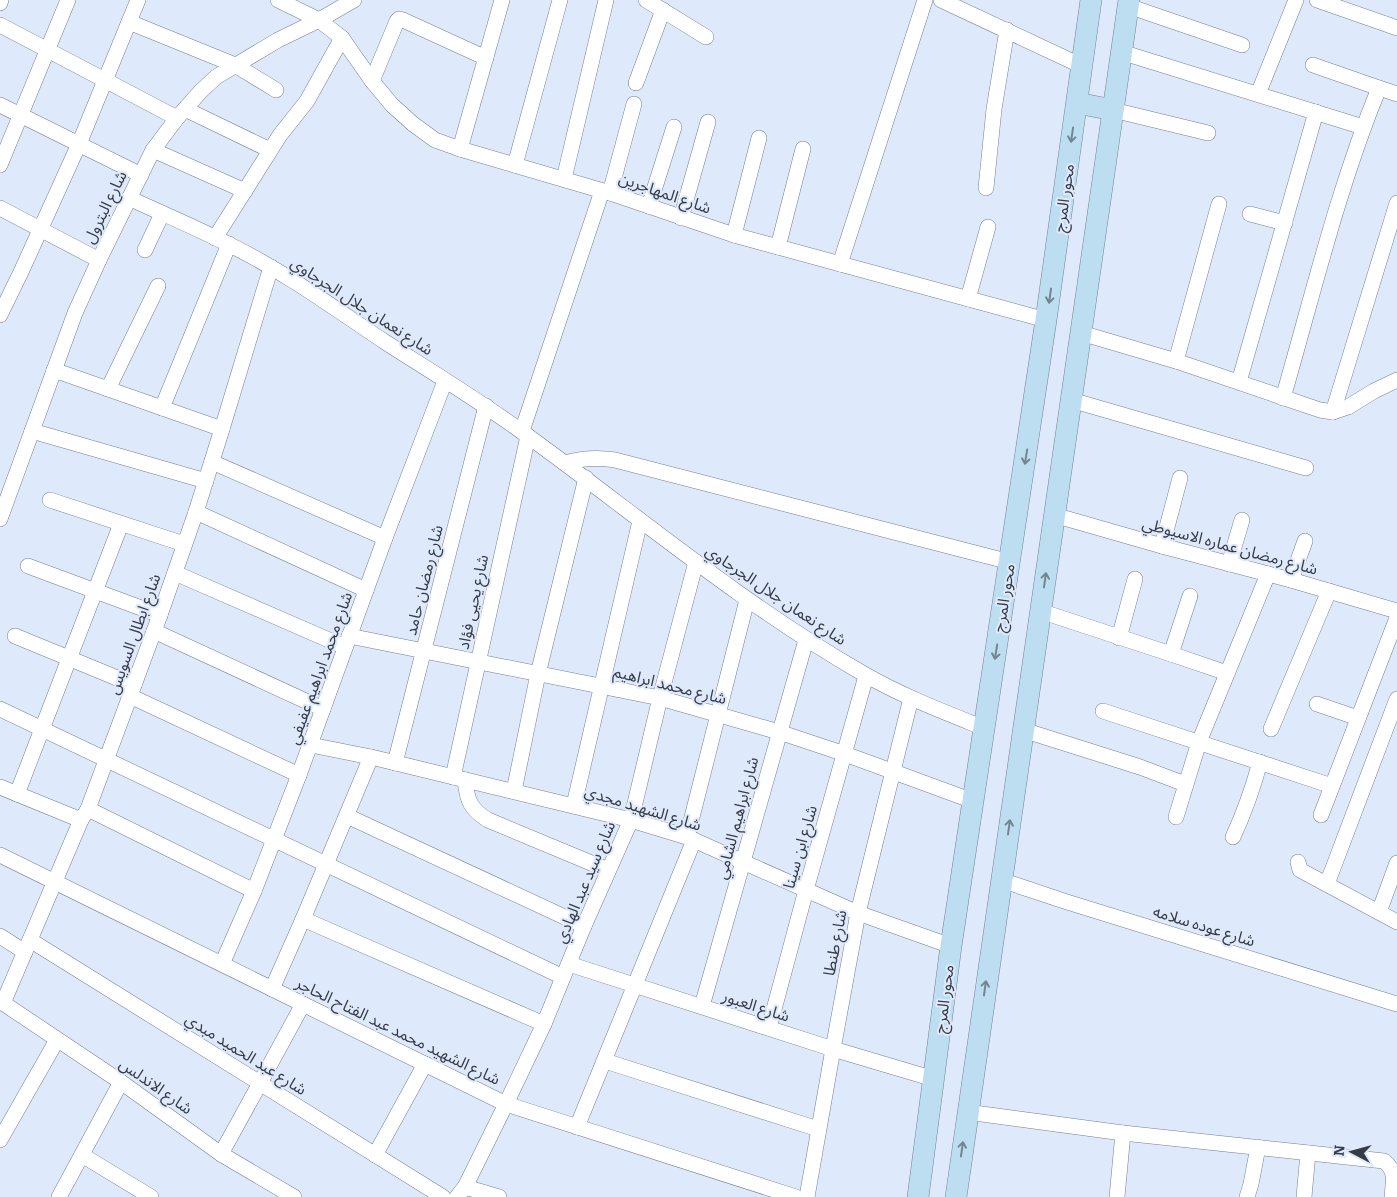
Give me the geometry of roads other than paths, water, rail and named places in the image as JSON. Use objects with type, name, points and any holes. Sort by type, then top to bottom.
[{"type":"main road","name":"محور المرج","points":[[918,1197],[951,946],[1046,320],[1091,0]]},
{"type":"main road","points":[[956,1197],[1128,3]]},
{"type":"main road","points":[[1077,103],[1112,110]]},
{"type":"street","points":[[0,4],[1,0]]},
{"type":"street","points":[[0,165],[68,0]]},
{"type":"street","points":[[0,315],[79,144],[138,0]]},
{"type":"street","name":"شارع المهاجرين","points":[[278,0],[320,20],[342,38],[372,81],[392,105],[435,140],[606,192],[734,235],[1046,320]]},
{"type":"street","name":"شارع البترول","points":[[0,519],[75,313],[153,150],[181,114],[216,77],[278,40],[320,20],[354,0]]},
{"type":"street","points":[[460,149],[502,0]]},
{"type":"street","points":[[515,165],[560,0]]},
{"type":"street","points":[[564,179],[606,0]]},
{"type":"street","points":[[646,0],[706,37]]},
{"type":"street","points":[[941,0],[1082,66]]},
{"type":"street","points":[[1258,94],[1296,0]]},
{"type":"street","points":[[1317,0],[1397,28]]},
{"type":"street","points":[[840,264],[921,1]]},
{"type":"street","points":[[1128,3],[1242,45]]},
{"type":"street","points":[[636,83],[662,10]]},
{"type":"street","points":[[372,81],[399,20],[403,20],[486,58]]},
{"type":"street","points":[[129,22],[235,65],[276,90]]},
{"type":"street","points":[[0,25],[106,80],[181,114],[270,150]]},
{"type":"street","points":[[986,188],[994,109],[1007,30]]},
{"type":"street","points":[[162,408],[222,241],[245,190],[289,123],[308,101],[342,38]]},
{"type":"street","points":[[1121,52],[1363,127]]},
{"type":"street","points":[[1314,65],[1397,94]]},
{"type":"street","points":[[1283,398],[1337,205],[1363,127],[1379,88]]},
{"type":"street","name":"شارع يحيى فؤاد","points":[[459,778],[478,662],[525,434],[634,104]]},
{"type":"street","points":[[0,105],[141,174]]},
{"type":"street","points":[[1112,110],[1208,133]]},
{"type":"street","points":[[1239,382],[1316,112]]},
{"type":"street","points":[[681,218],[708,122]]},
{"type":"street","points":[[649,206],[674,127]]},
{"type":"street","points":[[734,235],[759,138]]},
{"type":"street","points":[[778,247],[803,149]]},
{"type":"street","points":[[153,150],[245,190]]},
{"type":"street","name":"شارع نعمان جلال الجرجاوي","points":[[129,198],[222,241],[271,267],[486,406],[586,478],[640,521],[747,600],[806,640],[866,676],[911,698],[984,728]]},
{"type":"street","points":[[1333,412],[1397,202]]},
{"type":"street","points":[[1176,361],[1219,204]]},
{"type":"street","points":[[0,208],[99,260]]},
{"type":"street","points":[[145,250],[162,214]]},
{"type":"street","points":[[1250,214],[1285,223]]},
{"type":"street","points":[[968,299],[988,227]]},
{"type":"street","name":"شارع ابطال السويس","points":[[2,1002],[85,815],[160,615],[206,481],[271,267]]},
{"type":"street","points":[[108,389],[158,286]]},
{"type":"street","points":[[1081,333],[1176,361],[1320,410],[1333,412],[1348,407],[1397,380]]},
{"type":"street","points":[[54,370],[222,429]]},
{"type":"street","name":"شارع محمد ابراهيم عفيفي","points":[[222,964],[275,840],[385,538],[445,381]]},
{"type":"street","points":[[1071,400],[1306,468]]},
{"type":"street","name":"شارع رمضان حامد","points":[[395,763],[486,406]]},
{"type":"street","points":[[32,432],[206,481]]},
{"type":"street","points":[[565,463],[590,458],[615,460],[1010,562]]},
{"type":"street","points":[[212,462],[385,538]]},
{"type":"street","points":[[514,791],[538,674],[586,478]]},
{"type":"street","points":[[1162,546],[1180,478]]},
{"type":"street","points":[[50,500],[184,544]]},
{"type":"street","points":[[196,512],[366,590]]},
{"type":"street","name":"شارع رمضان عماره الاسيوطي","points":[[1054,515],[1396,610]]},
{"type":"street","points":[[1229,564],[1242,520]]},
{"type":"street","points":[[574,805],[640,521]]},
{"type":"street","points":[[17,794],[121,524]]},
{"type":"street","points":[[1291,580],[1305,541]]},
{"type":"street","name":"شارع سيد عبد الهادي","points":[[461,1192],[544,1024],[584,926],[631,820],[660,698],[696,562]]},
{"type":"street","points":[[28,566],[160,615]]},
{"type":"street","name":"شارع محمد ابراهيم","points":[[175,573],[347,642],[424,651],[660,698],[779,732],[973,801]]},
{"type":"street","points":[[1176,817],[1199,742],[1268,574]]},
{"type":"street","points":[[1119,638],[1135,579]]},
{"type":"street","points":[[1270,729],[1329,591]]},
{"type":"street","points":[[1171,654],[1190,596]]},
{"type":"street","points":[[577,1127],[635,985],[690,839],[747,600]]},
{"type":"street","points":[[1321,815],[1396,610]]},
{"type":"street","points":[[1040,612],[1226,673]]},
{"type":"street","points":[[154,631],[323,709]]},
{"type":"street","points":[[14,636],[69,658],[299,776]]},
{"type":"street","name":"شارع ابراهيم الشامي","points":[[702,1006],[806,640]]},
{"type":"street","name":"شارع ابن سينا","points":[[769,1028],[866,676]]},
{"type":"street","name":"شارع طنطا","points":[[797,1197],[818,1129],[858,914],[911,698]]},
{"type":"street","points":[[1327,884],[1397,699]]},
{"type":"street","points":[[1317,704],[1358,718]]},
{"type":"street","name":"شارع العبور","points":[[0,709],[326,864],[566,971],[635,985],[832,1049],[934,1079]]},
{"type":"street","points":[[1103,711],[1332,786]]},
{"type":"street","points":[[1023,730],[1140,767],[1185,784]]},
{"type":"street","name":"شارع الشهيد مجدي","points":[[311,745],[395,763],[631,820],[690,839],[858,914],[951,946]]},
{"type":"street","points":[[272,989],[304,919],[371,758]]},
{"type":"street","points":[[1233,837],[1253,788],[1260,762]]},
{"type":"street","points":[[459,778],[471,805],[478,814],[488,820],[608,870]]},
{"type":"street","points":[[0,787],[85,815],[254,891]]},
{"type":"street","points":[[347,816],[584,926]]},
{"type":"street","name":"شارع الشهيد محمد عبد الفتاح الحاجر","points":[[0,855],[506,1104],[797,1197]]},
{"type":"street","points":[[1298,862],[1300,870],[1397,922]]},
{"type":"street","points":[[1378,912],[1397,863]]},
{"type":"street","name":"شارع عوده سلامه","points":[[1001,880],[1397,1004]]},
{"type":"street","points":[[304,919],[544,1024]]},
{"type":"street","name":"شارع عبد الحميد مبدي","points":[[0,936],[28,946],[260,1084],[442,1197]]},
{"type":"street","name":"شارع الاندلس","points":[[2,1002],[121,1082],[221,1154],[294,1197]]},
{"type":"street","points":[[221,1154],[303,1004]]},
{"type":"street","points":[[0,1140],[57,1040]]},
{"type":"street","points":[[604,1061],[818,1129]]},
{"type":"street","points":[[375,1155],[425,1064]]},
{"type":"street","points":[[59,1197],[121,1082]]},
{"type":"street","points":[[967,1112],[1123,1133],[1384,1162],[1390,1166],[1393,1174],[1392,1197]]},
{"type":"street","points":[[1117,1197],[1123,1133]]},
{"type":"street","points":[[1247,1197],[1258,1148]]},
{"type":"street","points":[[1304,1197],[1308,1153]]},
{"type":"street","points":[[82,1155],[151,1197]]},
{"type":"street","points":[[461,1192],[499,1197]]}]
